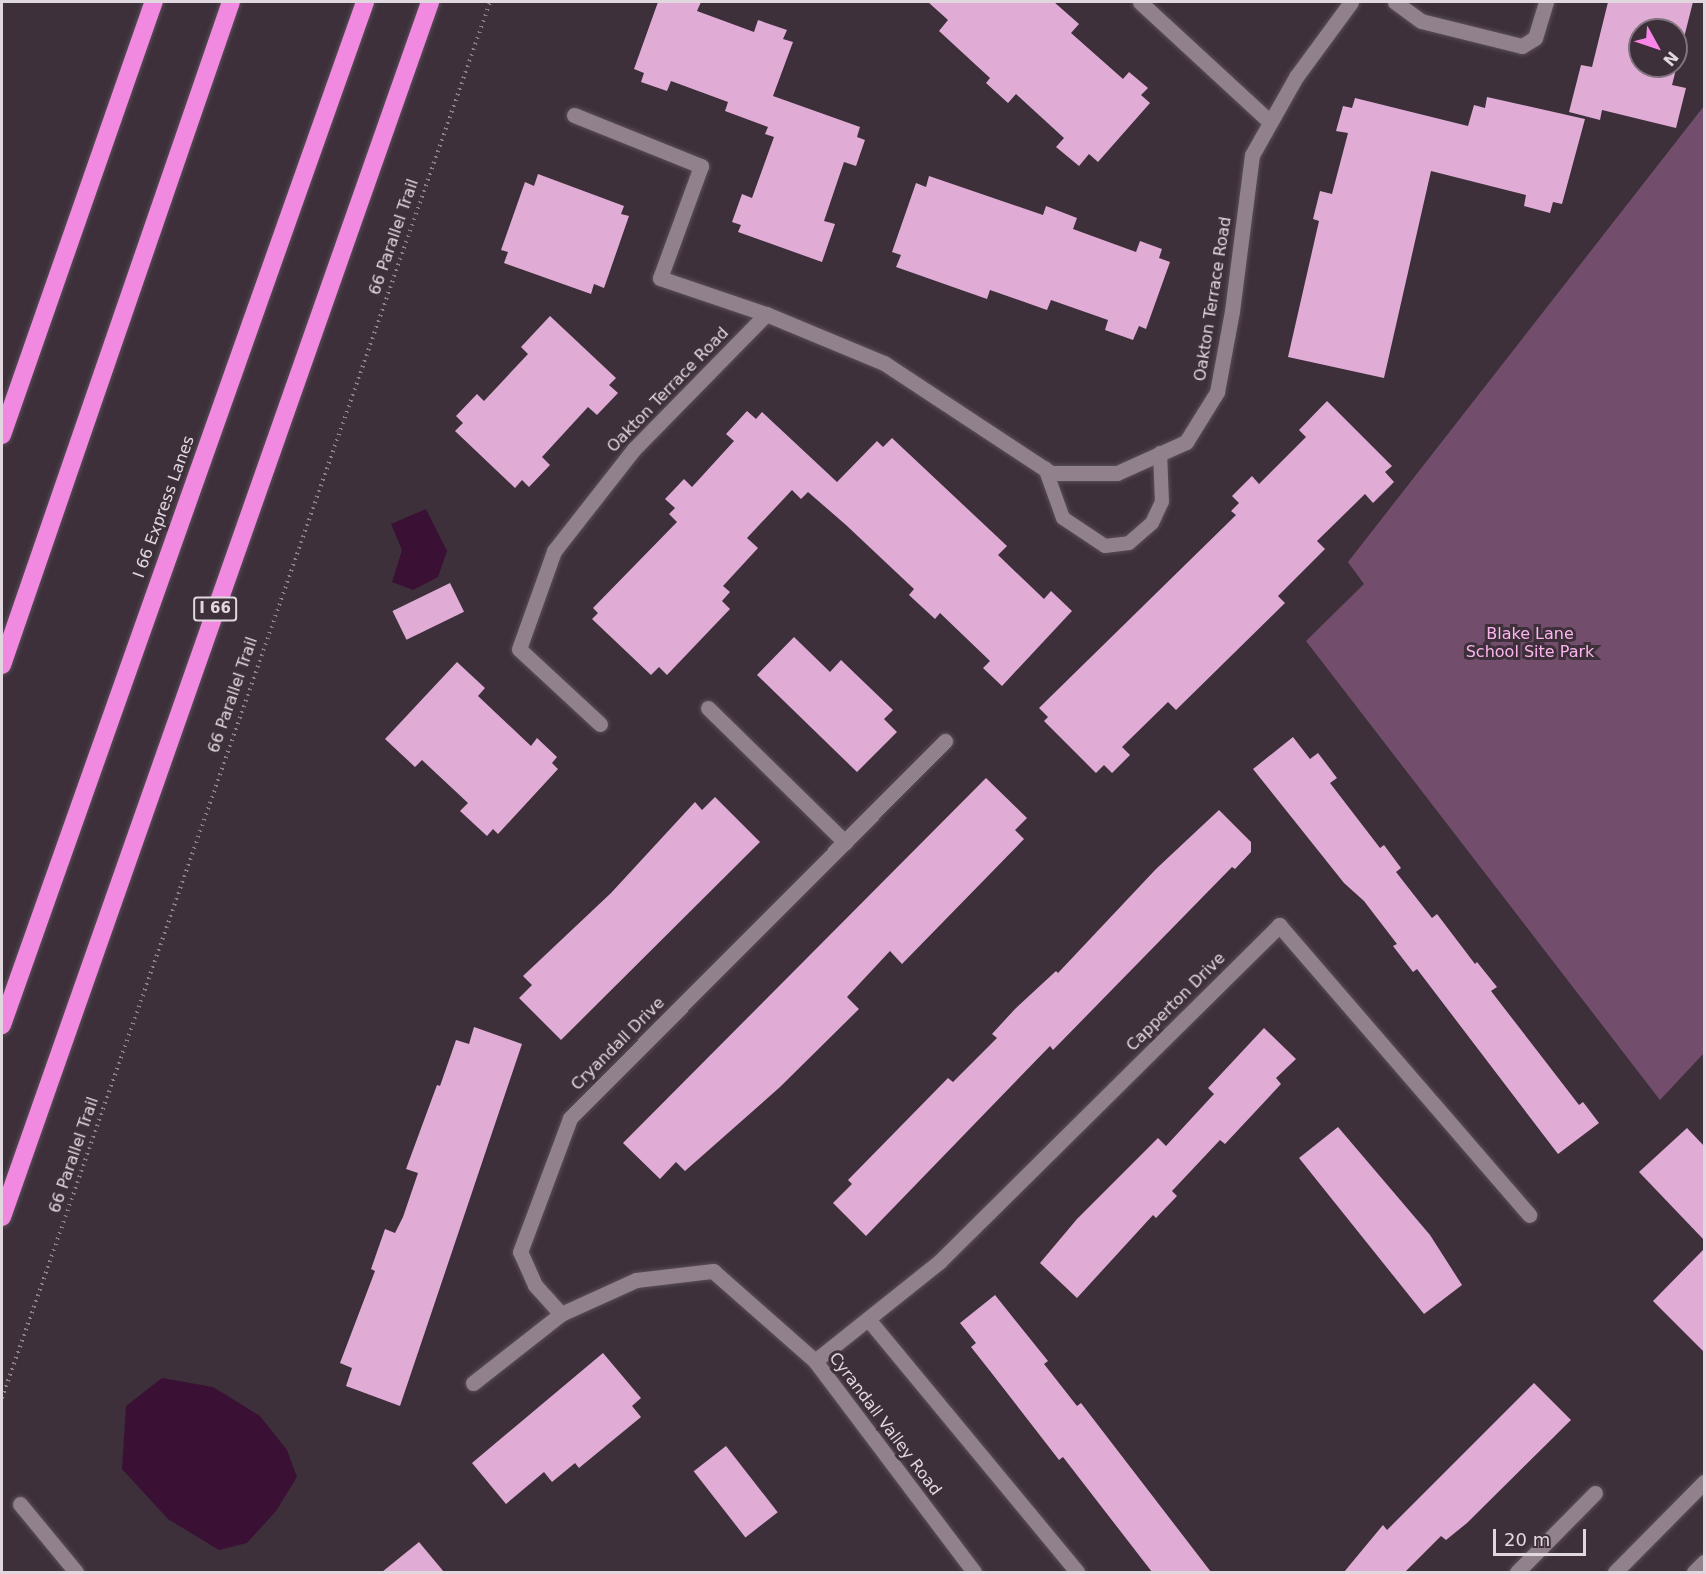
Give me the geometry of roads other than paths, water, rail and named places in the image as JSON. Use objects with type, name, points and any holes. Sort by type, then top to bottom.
[{"type":"highway","points":[[2,435],[154,2]]},
{"type":"highway","points":[[2,665],[231,2]]},
{"type":"highway","name":"I 66 Express Lanes","points":[[2,1026],[365,2]]},
{"type":"highway","name":"I 66","points":[[2,1217],[430,2]]},
{"type":"street","points":[[1140,2],[1270,122]]},
{"type":"street","name":"Oakton Terrace Road","points":[[574,115],[701,166],[660,278],[667,284],[766,314],[884,363],[1051,473],[1117,473],[1186,442],[1217,392],[1232,311],[1252,155],[1296,77],[1351,2]]},
{"type":"street","points":[[1395,2],[1421,21],[1522,46],[1535,38],[1546,2]]},
{"type":"street","name":"Oakton Terrace Road","points":[[600,724],[519,649],[554,551],[634,449],[766,314]]},
{"type":"street","points":[[708,708],[845,842]]},
{"type":"street","name":"Cryandall Drive","points":[[561,1314],[535,1285],[520,1252],[570,1118],[945,741]]},
{"type":"street","name":"Capperton Drive","points":[[814,1361],[939,1262],[1279,925],[1529,1215]]},
{"type":"street","name":"Cyrandall Valley Road","points":[[473,1383],[561,1314],[636,1280],[713,1271],[814,1361],[974,1572]]},
{"type":"street","points":[[868,1319],[1077,1572]]},
{"type":"street","points":[[1615,1572],[1704,1482]]},
{"type":"street","points":[[1517,1572],[1595,1493]]},
{"type":"street","points":[[20,1504],[76,1572]]},
{"type":"street","points":[[1694,1572],[1704,1562]]},
{"type":"lane","points":[[1045,468],[1063,518],[1105,546],[1129,543],[1152,523],[1162,502],[1160,453]]},
{"type":"park label","name":"Blake Lane School Site Park","points":[[1530,643]]}]
